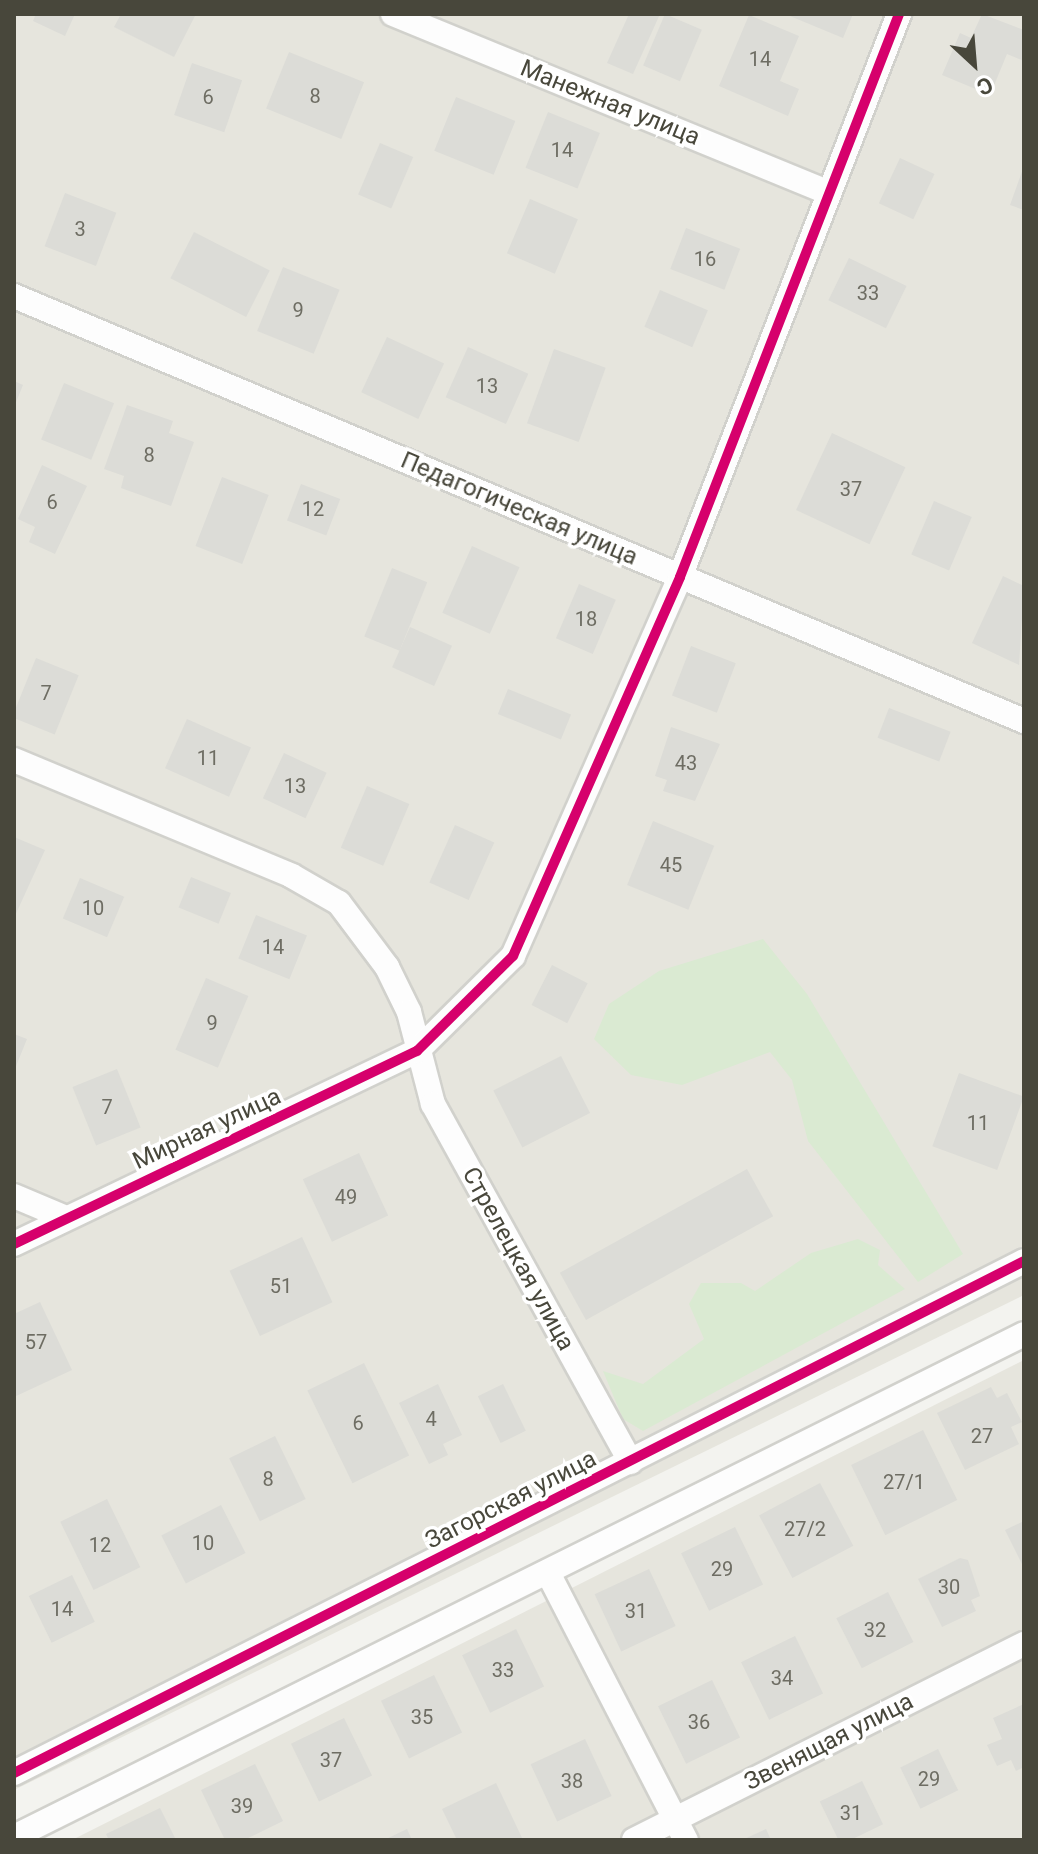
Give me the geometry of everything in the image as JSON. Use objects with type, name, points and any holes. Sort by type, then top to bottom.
[{"type":"street","name":"Манежная улица","points":[[393,14],[828,192]]},
{"type":"street","name":"Мирная улица","points":[[14,1244],[417,1051],[513,956],[680,577],[899,14]]},
{"type":"street","name":"Педагогическая улица","points":[[14,296],[1024,721]]},
{"type":"street","name":"Стрелецкая улица","points":[[14,760],[292,876],[339,903],[387,967],[409,1012],[433,1104],[631,1462]]},
{"type":"street","points":[[14,1196],[66,1218]]},
{"type":"street","name":"Загорская улица","points":[[14,1773],[1024,1261]]},
{"type":"street","points":[[14,1837],[1024,1334]]},
{"type":"street","points":[[548,1573],[681,1829]]},
{"type":"street","name":"Звенящая улица","points":[[634,1840],[681,1829],[1024,1644]]},
{"type":"shaded area","points":[[14,14],[1024,14],[1024,1295],[14,1790]]},
{"type":"shaded area","points":[[1024,1360],[1024,1840],[72,1840]]},
{"type":"green space","points":[[763,939],[807,994],[963,1254],[918,1282],[808,1141],[792,1080],[770,1052],[682,1085],[631,1075],[594,1039],[609,1004],[659,971]]},
{"type":"green space","points":[[858,1239],[880,1250],[878,1265],[905,1289],[643,1431],[623,1419],[603,1371],[643,1384],[704,1339],[689,1304],[701,1283],[741,1283],[755,1291],[811,1253]]},
{"type":"building","points":[[36,14],[75,14],[65,36],[33,21]]},
{"type":"building","points":[[121,14],[196,14],[174,57],[114,27]]},
{"type":"building","points":[[629,14],[660,14],[633,74],[607,63]]},
{"type":"building","points":[[665,14],[702,30],[680,81],[643,66]]},
{"type":"building","points":[[785,14],[853,14],[843,38]]},
{"type":"building","points":[[982,14],[1024,30],[1024,61],[1007,54],[990,95],[942,75],[960,33],[971,38]]},
{"type":"building","points":[[749,15],[799,36],[780,81],[799,89],[788,116],[719,86]]},
{"type":"building","points":[[289,52],[364,82],[341,139],[266,109]]},
{"type":"building","points":[[192,63],[242,80],[224,132],[174,115]]},
{"type":"building","points":[[456,97],[515,121],[494,175],[434,151]]},
{"type":"building","points":[[548,112],[600,133],[577,189],[526,168]]},
{"type":"building","points":[[380,143],[413,157],[391,209],[358,195]]},
{"type":"building","points":[[900,158],[934,174],[913,219],[879,203]]},
{"type":"building","points":[[1024,166],[1024,210],[1010,205]]},
{"type":"building","points":[[65,193],[116,213],[96,266],[45,246]]},
{"type":"building","points":[[530,199],[578,219],[555,274],[507,253]]},
{"type":"building","points":[[686,228],[740,249],[724,290],[670,269]]},
{"type":"building","points":[[194,232],[270,271],[246,317],[170,278]]},
{"type":"building","points":[[849,258],[907,286],[886,328],[828,300]]},
{"type":"building","points":[[283,267],[340,290],[314,354],[257,331]]},
{"type":"building","points":[[660,290],[708,310],[692,347],[644,327]]},
{"type":"building","points":[[387,337],[444,364],[418,419],[361,392]]},
{"type":"building","points":[[468,347],[528,374],[506,424],[446,397]]},
{"type":"building","points":[[554,349],[606,368],[579,442],[527,423]]},
{"type":"building","points":[[14,381],[23,385],[14,407]]},
{"type":"building","points":[[64,383],[114,403],[91,460],[41,440]]},
{"type":"building","points":[[127,405],[173,421],[169,433],[194,442],[171,506],[121,488],[124,476],[104,469]]},
{"type":"building","points":[[832,433],[905,467],[869,544],[796,510]]},
{"type":"building","points":[[42,465],[87,486],[55,554],[29,542],[35,527],[18,519]]},
{"type":"building","points":[[222,477],[269,495],[242,564],[195,546]]},
{"type":"building","points":[[301,484],[340,499],[326,535],[287,520]]},
{"type":"building","points":[[934,501],[972,517],[949,570],[911,554]]},
{"type":"building","points":[[472,546],[520,567],[490,634],[442,613]]},
{"type":"building","points":[[392,568],[427,582],[400,651],[364,637]]},
{"type":"building","points":[[1003,576],[1024,586],[1019,665],[972,643]]},
{"type":"building","points":[[579,584],[616,600],[593,654],[556,638]]},
{"type":"building","points":[[410,627],[452,646],[434,686],[392,667]]},
{"type":"building","points":[[691,646],[736,663],[717,713],[672,695]]},
{"type":"building","points":[[36,658],[79,675],[55,735],[14,718]]},
{"type":"building","points":[[508,689],[571,714],[561,740],[498,714]]},
{"type":"building","points":[[889,708],[951,732],[939,762],[878,738]]},
{"type":"building","points":[[187,719],[251,747],[229,797],[165,768]]},
{"type":"building","points":[[671,727],[720,744],[695,801],[663,791],[667,780],[655,776]]},
{"type":"building","points":[[284,753],[327,773],[305,818],[263,798]]},
{"type":"building","points":[[367,786],[409,804],[383,866],[341,848]]},
{"type":"building","points":[[653,821],[714,846],[688,910],[627,885]]},
{"type":"building","points":[[455,825],[494,842],[469,900],[429,883]]},
{"type":"building","points":[[14,837],[45,850],[14,918]]},
{"type":"building","points":[[191,877],[231,893],[219,924],[179,908]]},
{"type":"building","points":[[80,878],[124,897],[107,937],[63,919]]},
{"type":"building","points":[[256,915],[307,936],[289,979],[238,959]]},
{"type":"building","points":[[552,965],[588,983],[567,1023],[532,1005]]},
{"type":"building","points":[[206,978],[248,996],[218,1068],[176,1050]]},
{"type":"building","points":[[14,1034],[27,1039],[14,1071]]},
{"type":"building","points":[[561,1056],[590,1113],[522,1148],[493,1091]]},
{"type":"building","points":[[117,1069],[141,1127],[96,1145],[72,1087]]},
{"type":"building","points":[[959,1073],[1024,1097],[997,1170],[932,1146]]},
{"type":"building","points":[[359,1153],[388,1216],[332,1242],[303,1179]]},
{"type":"building","points":[[747,1169],[773,1216],[586,1320],[560,1273]]},
{"type":"building","points":[[302,1237],[332,1302],[260,1336],[229,1271]]},
{"type":"building","points":[[40,1302],[72,1370],[14,1397],[14,1314]]},
{"type":"building","points":[[364,1363],[409,1456],[353,1483],[307,1391]]},
{"type":"building","points":[[438,1384],[462,1435],[443,1444],[448,1455],[429,1464],[399,1403]]},
{"type":"building","points":[[503,1384],[526,1431],[501,1443],[478,1396]]},
{"type":"building","points":[[991,1387],[997,1398],[1007,1393],[1022,1422],[1011,1427],[1019,1444],[965,1470],[937,1413]]},
{"type":"building","points":[[923,1430],[957,1500],[885,1535],[851,1465]]},
{"type":"building","points":[[275,1436],[306,1499],[260,1521],[229,1458]]},
{"type":"building","points":[[820,1483],[853,1546],[792,1578],[759,1515]]},
{"type":"building","points":[[107,1499],[140,1567],[94,1590],[60,1522]]},
{"type":"building","points":[[221,1505],[246,1553],[186,1584],[161,1535]]},
{"type":"building","points":[[1024,1521],[1024,1568],[1005,1530]]},
{"type":"building","points":[[735,1527],[763,1585],[709,1611],[681,1553]]},
{"type":"building","points":[[960,1558],[968,1560],[980,1596],[971,1600],[976,1611],[942,1627],[918,1579]]},
{"type":"building","points":[[649,1569],[676,1626],[621,1651],[595,1594]]},
{"type":"building","points":[[72,1575],[95,1622],[52,1643],[29,1596]]},
{"type":"building","points":[[888,1592],[913,1642],[862,1668],[836,1618]]},
{"type":"building","points":[[516,1629],[544,1687],[490,1713],[462,1655]]},
{"type":"building","points":[[795,1636],[823,1694],[769,1720],[741,1662]]},
{"type":"building","points":[[434,1675],[462,1733],[409,1758],[381,1701]]},
{"type":"building","points":[[712,1680],[740,1738],[686,1764],[658,1706]]},
{"type":"building","points":[[1024,1704],[1024,1767],[1016,1771],[1011,1760],[997,1766],[987,1745],[1002,1739],[993,1718]]},
{"type":"building","points":[[344,1718],[372,1776],[319,1801],[291,1744]]},
{"type":"building","points":[[585,1739],[612,1796],[557,1821],[531,1764]]},
{"type":"building","points":[[938,1749],[958,1790],[920,1809],[900,1767]]},
{"type":"building","points":[[255,1764],[283,1821],[244,1840],[225,1840],[201,1790]]},
{"type":"building","points":[[862,1781],[883,1824],[851,1840],[838,1840],[820,1802]]},
{"type":"building","points":[[496,1783],[523,1840],[457,1840],[442,1809]]},
{"type":"building","points":[[160,1808],[176,1840],[109,1840],[106,1834]]},
{"type":"building","points":[[407,1829],[412,1840],[384,1840]]},
{"type":"building","points":[[766,1829],[771,1840],[742,1840]]},
{"type":"cycle path","points":[[14,1244],[417,1051],[513,956],[680,577],[899,14]]},
{"type":"cycle path","points":[[14,1773],[1024,1261]]}]
